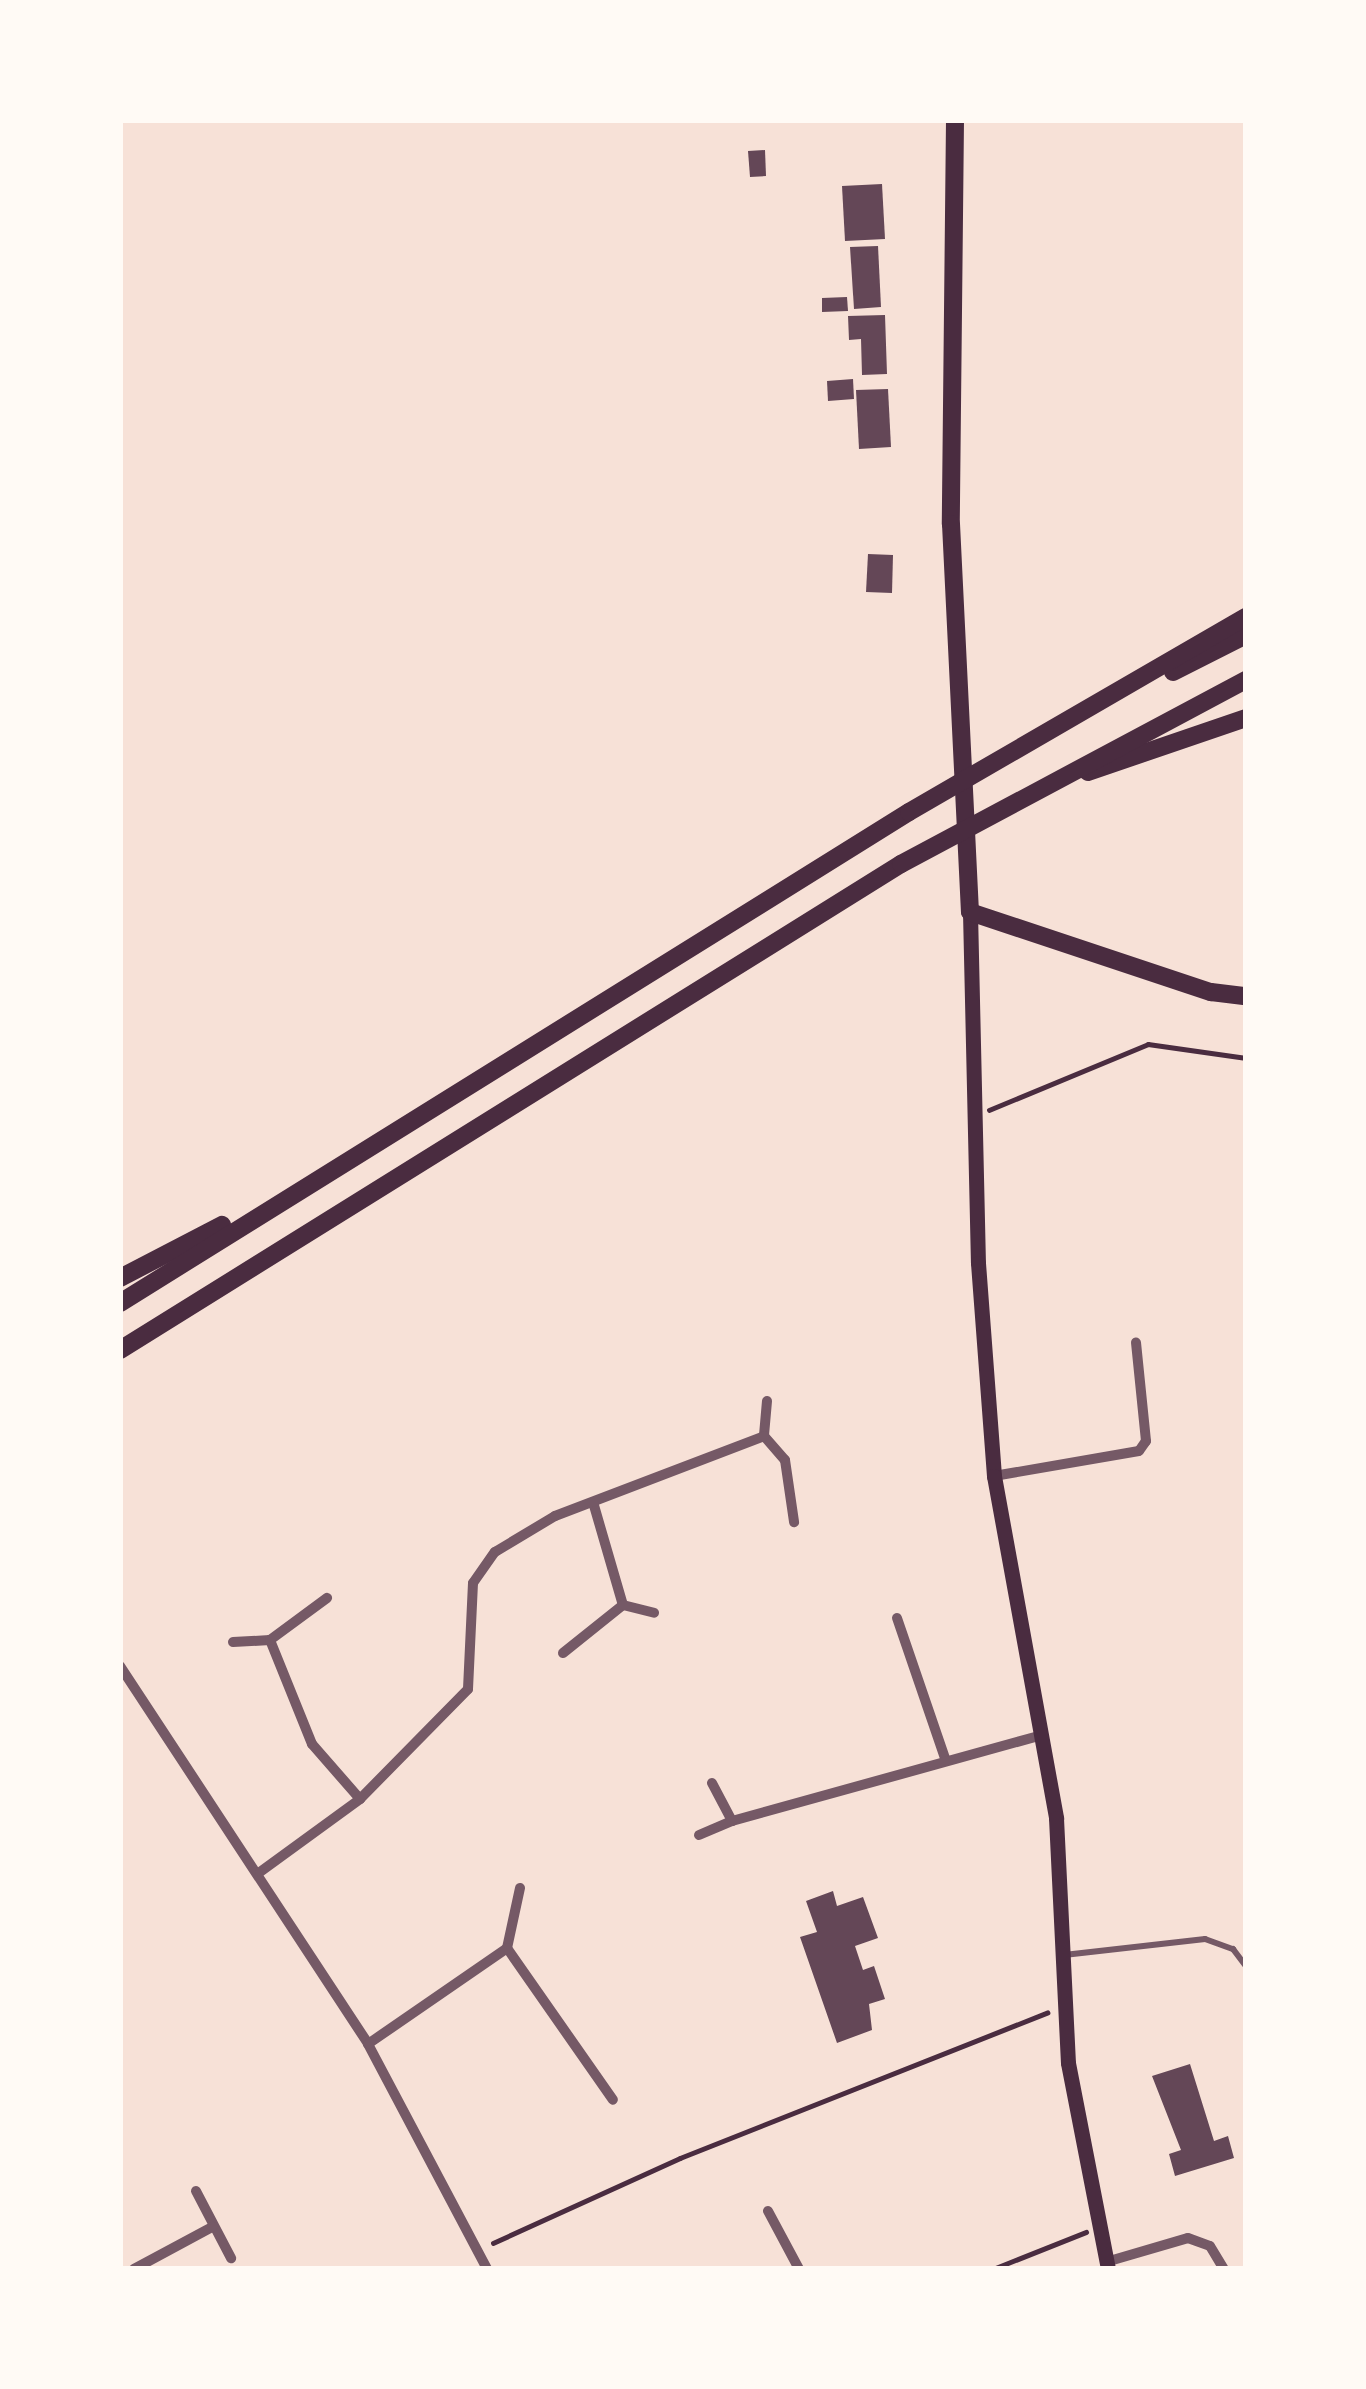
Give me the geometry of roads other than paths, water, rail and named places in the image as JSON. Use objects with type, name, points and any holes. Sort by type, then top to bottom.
[{"type":"main road","points":[[955,120],[951,524],[970,912],[973,1118],[994,1476],[1056,1818],[1063,2006],[1107,2265]]},
{"type":"main road","points":[[120,1303],[909,812],[1246,617]]},
{"type":"main road","points":[[1008,755],[1246,635]]},
{"type":"main road","points":[[120,1351],[901,864],[1246,680]]},
{"type":"main road","points":[[1027,794],[1246,718]]},
{"type":"main road","points":[[970,912],[1211,992],[1246,997]]},
{"type":"main road","points":[[120,1279],[333,1167]]},
{"type":"street","points":[[994,1476],[1139,1451],[1146,1442],[1136,1343]]},
{"type":"street","points":[[766,1401],[764,1436],[785,1460],[794,1522]]},
{"type":"street","points":[[260,1872],[360,1799],[468,1689],[473,1583],[495,1552],[593,1502],[764,1436]]},
{"type":"street","points":[[593,1502],[623,1605]]},
{"type":"street","points":[[233,1642],[270,1640],[327,1598]]},
{"type":"street","points":[[623,1605],[654,1613]]},
{"type":"street","points":[[563,1653],[623,1605]]},
{"type":"street","points":[[897,1618],[946,1761]]},
{"type":"street","points":[[270,1640],[312,1744],[360,1799]]},
{"type":"street","points":[[120,1666],[260,1872],[368,2044],[487,2269]]},
{"type":"street","points":[[699,1834],[1042,1735]]},
{"type":"street","points":[[712,1783],[732,1821]]},
{"type":"street","points":[[368,2044],[507,1948],[520,1888]]},
{"type":"street","points":[[507,1948],[613,2100]]},
{"type":"street","points":[[196,2191],[231,2258]]},
{"type":"street","points":[[768,2211],[800,2269]]},
{"type":"street","points":[[134,2269],[212,2227]]},
{"type":"street","points":[[1107,2265],[1188,2237],[1210,2246],[1224,2269]]},
{"type":"lane","points":[[1061,1956],[1205,1939],[1233,1949],[1246,1966]]}]
